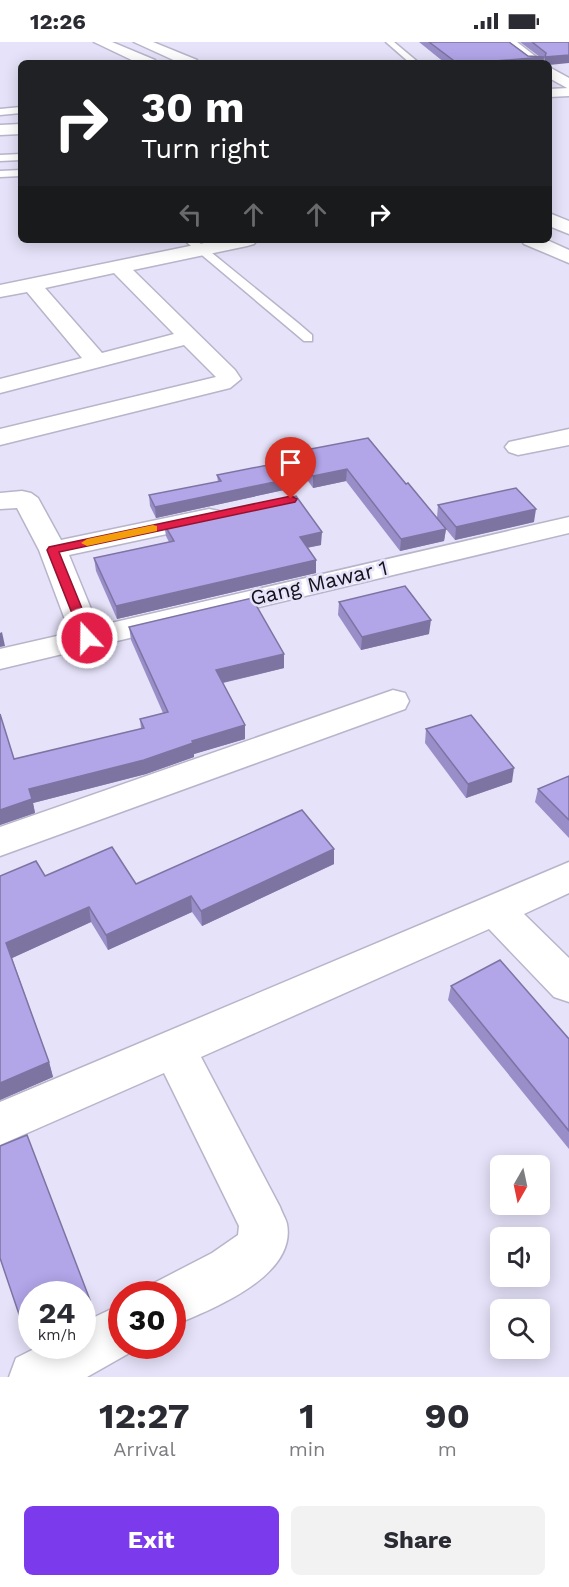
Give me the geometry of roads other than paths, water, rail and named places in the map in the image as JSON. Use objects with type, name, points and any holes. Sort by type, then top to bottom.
[{"type":"street","points":[[101,42],[143,60]]},
{"type":"street","points":[[141,42],[185,60]]},
{"type":"street","points":[[507,42],[533,60]]},
{"type":"street","points":[[552,73],[569,85]]},
{"type":"street","points":[[552,93],[569,92]]},
{"type":"street","points":[[0,130],[18,129]]},
{"type":"street","points":[[552,220],[569,228]]},
{"type":"street","points":[[0,291],[118,266],[195,245],[216,243]]},
{"type":"street","points":[[538,243],[569,257]]},
{"type":"street","points":[[0,437],[222,383],[229,379],[118,266]]},
{"type":"street","points":[[31,284],[96,360]]},
{"type":"street","points":[[0,386],[188,337]]},
{"type":"street","points":[[518,447],[569,437]]},
{"type":"street","points":[[0,501],[22,499],[28,504],[53,550],[87,638]]},
{"type":"street","points":[[53,550],[235,511]]},
{"type":"street","name":"Gang Mawar 1","points":[[0,659],[569,525]]},
{"type":"street","points":[[0,842],[393,701]]},
{"type":"street","points":[[0,1124],[569,877]]},
{"type":"street","points":[[495,910],[569,985]]},
{"type":"street","points":[[174,1048],[263,1224],[262,1239],[257,1251],[239,1264],[186,1293]]},
{"type":"street","points":[[35,1377],[108,1337]]},
{"type":"lane","points":[[390,42],[411,60]]},
{"type":"lane","points":[[0,112],[18,110]]},
{"type":"lane","points":[[0,158],[18,157]]},
{"type":"lane","points":[[0,174],[18,172]]},
{"type":"lane","points":[[195,245],[243,286],[273,306],[308,338]]}]
